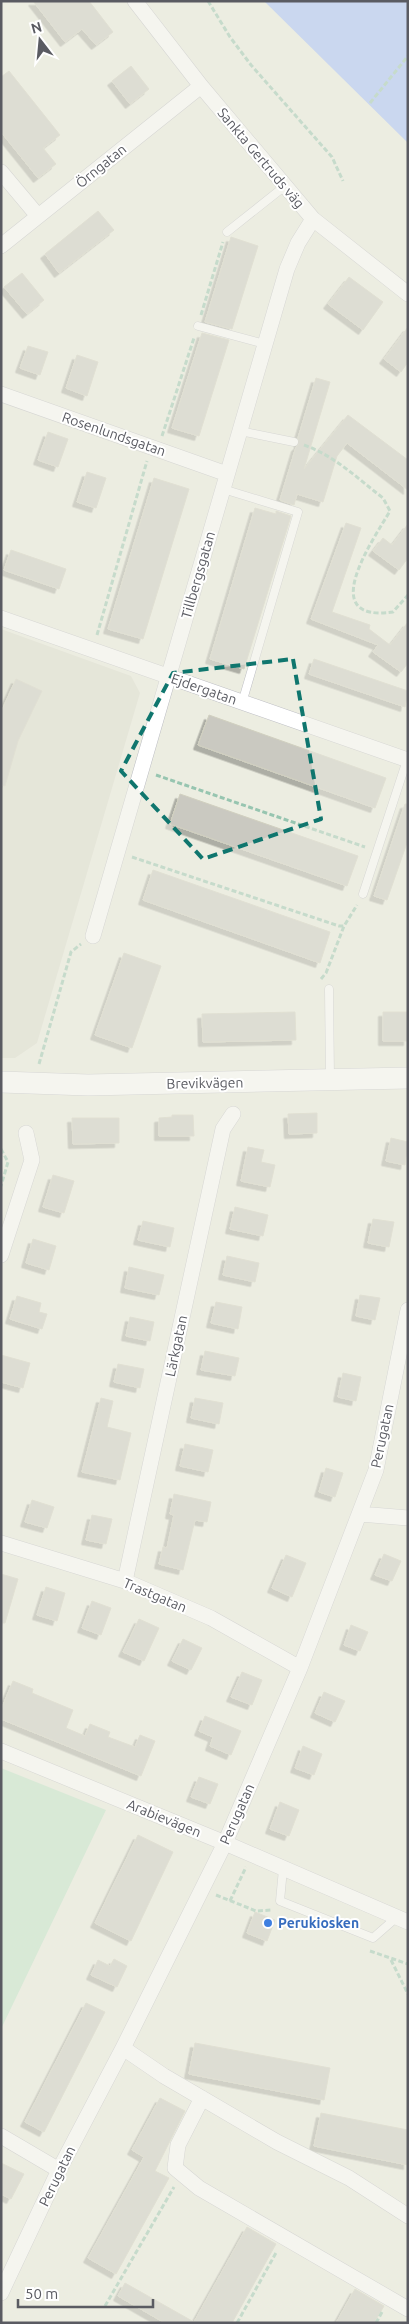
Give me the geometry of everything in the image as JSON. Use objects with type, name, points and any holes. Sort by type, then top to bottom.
[{"type":"street","name":"Sankta Gertruds väg","points":[[135,1],[201,86],[313,219],[408,294]]},
{"type":"street","name":"Örngatan","points":[[1,246],[201,86]]},
{"type":"street","points":[[1,172],[38,216]]},
{"type":"street","name":"Tillbergsgatan","points":[[93,936],[287,269],[298,243],[313,219]]},
{"type":"street","name":"Rosenlundsgatan","points":[[1,394],[227,474]]},
{"type":"street","name":"Ejdergatan","points":[[1,618],[408,760]]},
{"type":"street","name":"Brevikvägen","points":[[1,1082],[88,1085],[408,1078]]},
{"type":"street","name":"Lärkgatan","points":[[125,1581],[223,1129],[233,1114]]},
{"type":"street","points":[[1,1255],[32,1160],[26,1133]]},
{"type":"street","name":"Perugatan","points":[[1,2293],[59,2170],[123,2048],[225,1843],[300,1668],[376,1470],[408,1310]]},
{"type":"street","points":[[360,1514],[408,1518]]},
{"type":"street","name":"Trastgatan","points":[[1,1542],[125,1581],[211,1618],[300,1668]]},
{"type":"street","name":"Arabievägen","points":[[1,1752],[225,1843],[402,1919]]},
{"type":"street","points":[[123,2048],[164,2076],[277,2142],[349,2178],[408,2216]]},
{"type":"street","points":[[202,2098],[178,2145],[175,2168],[199,2188],[408,2309]]},
{"type":"street","points":[[1,2136],[59,2170]]},
{"type":"lane","points":[[227,232],[286,186]]},
{"type":"lane","points":[[198,326],[265,344]]},
{"type":"lane","points":[[240,431],[294,442]]},
{"type":"lane","points":[[223,489],[298,512],[242,703]]},
{"type":"lane","points":[[363,894],[408,760]]},
{"type":"lane","points":[[329,989],[330,1080]]},
{"type":"lane","points":[[283,1869],[280,1900],[373,1938],[402,1919]]},
{"type":"path","points":[[208,1],[230,37],[252,66],[332,157],[343,181]]},
{"type":"path","points":[[370,103],[408,56]]},
{"type":"path","points":[[93,650],[154,448],[198,326],[227,232]]},
{"type":"path","points":[[294,442],[324,453],[338,461],[383,498],[388,505],[390,511],[370,542],[361,562],[352,592],[354,600],[362,609],[382,613],[394,612],[408,595]]},
{"type":"path","points":[[141,770],[377,852]]},
{"type":"path","points":[[117,852],[339,926],[344,926]]},
{"type":"path","points":[[329,989],[320,978],[326,973],[344,926],[363,894]]},
{"type":"path","points":[[39,1064],[71,952],[93,936]]},
{"type":"path","points":[[1,1149],[8,1162],[1,1186]]},
{"type":"path","points":[[230,1900],[251,1855]]},
{"type":"path","points":[[390,1960],[408,1994]]},
{"type":"path","points":[[105,2306],[182,2174]]},
{"type":"path","points":[[237,2323],[285,2237]]},
{"type":"highlighted area","points":[[293,659],[321,819],[203,859],[121,771],[173,673]]},
{"type":"shaded area","points":[[1,629],[131,676],[140,693],[37,1043],[15,1058],[1,1058]]},
{"type":"green space","points":[[1,1768],[106,1810],[1,2029]]},
{"type":"water","points":[[264,1],[408,1],[408,143]]},
{"type":"building","points":[[33,1],[89,1],[113,32],[96,45],[82,29],[65,42]]},
{"type":"building","points":[[131,66],[149,89],[130,104],[112,81]]},
{"type":"building","points":[[9,71],[60,135],[43,148],[56,164],[38,178],[1,132],[1,77]]},
{"type":"building","points":[[98,211],[114,230],[59,273],[45,254]]},
{"type":"building","points":[[231,237],[258,246],[232,329],[205,322]]},
{"type":"building","points":[[22,273],[44,300],[27,314],[4,287]]},
{"type":"building","points":[[349,277],[383,302],[363,330],[328,304]]},
{"type":"building","points":[[408,327],[408,362],[401,372],[384,359]]},
{"type":"building","points":[[202,333],[229,340],[199,436],[172,428]]},
{"type":"building","points":[[28,346],[48,352],[40,375],[20,368]]},
{"type":"building","points":[[77,355],[98,362],[87,396],[66,388]]},
{"type":"building","points":[[316,378],[330,382],[304,469],[348,415],[408,460],[408,490],[347,443],[337,456],[323,502],[297,494],[294,505],[280,500],[296,447],[299,444],[298,438]]},
{"type":"building","points":[[48,432],[68,439],[58,467],[38,460]]},
{"type":"building","points":[[87,472],[106,478],[96,508],[77,502]]},
{"type":"building","points":[[154,478],[189,489],[143,639],[108,629]]},
{"type":"building","points":[[255,508],[276,514],[276,511],[291,516],[244,669],[210,659]]},
{"type":"building","points":[[346,523],[361,528],[332,612],[370,625],[369,629],[390,645],[408,622],[408,663],[401,672],[373,652],[378,645],[311,619]]},
{"type":"building","points":[[408,524],[408,558],[399,570],[373,551],[383,538],[392,545]]},
{"type":"building","points":[[11,550],[66,569],[59,589],[4,570]]},
{"type":"building","points":[[314,659],[408,691],[405,707],[309,674]]},
{"type":"building","points":[[16,679],[42,691],[18,741],[5,786],[1,785],[1,712]]},
{"type":"building","points":[[209,715],[386,778],[375,808],[198,745]]},
{"type":"building","points":[[180,794],[358,856],[347,886],[170,824]]},
{"type":"building","points":[[405,804],[408,804],[408,840],[387,900],[374,896]]},
{"type":"building","points":[[153,870],[330,932],[320,963],[143,900]]},
{"type":"building","points":[[124,953],[161,966],[132,1048],[95,1035]]},
{"type":"building","points":[[295,1012],[296,1040],[203,1042],[202,1014]]},
{"type":"building","points":[[383,1012],[408,1012],[408,1041],[383,1041]]},
{"type":"building","points":[[317,1113],[317,1133],[289,1134],[288,1114]]},
{"type":"building","points":[[172,1115],[193,1115],[194,1136],[159,1136],[159,1118],[172,1117]]},
{"type":"building","points":[[72,1118],[119,1118],[119,1143],[73,1144]]},
{"type":"building","points":[[391,1138],[408,1142],[405,1165],[386,1161]]},
{"type":"building","points":[[248,1147],[264,1150],[261,1162],[275,1165],[270,1187],[241,1181]]},
{"type":"building","points":[[53,1175],[74,1181],[64,1213],[43,1207]]},
{"type":"building","points":[[235,1207],[268,1215],[263,1236],[230,1229]]},
{"type":"building","points":[[373,1219],[394,1222],[389,1247],[368,1243]]},
{"type":"building","points":[[143,1221],[174,1228],[170,1247],[138,1240]]},
{"type":"building","points":[[33,1239],[56,1246],[49,1270],[26,1263]]},
{"type":"building","points":[[227,1256],[259,1263],[255,1282],[223,1275]]},
{"type":"building","points":[[129,1267],[164,1275],[159,1295],[125,1288]]},
{"type":"building","points":[[360,1295],[380,1298],[375,1320],[356,1316]]},
{"type":"building","points":[[17,1296],[41,1303],[39,1312],[47,1314],[42,1329],[10,1319]]},
{"type":"building","points":[[216,1302],[242,1307],[238,1329],[211,1323]]},
{"type":"building","points":[[130,1317],[154,1322],[150,1341],[126,1336]]},
{"type":"building","points":[[205,1351],[239,1358],[235,1376],[201,1370]]},
{"type":"building","points":[[1,1355],[30,1363],[23,1388],[1,1382]]},
{"type":"building","points":[[118,1364],[144,1369],[140,1388],[114,1382]]},
{"type":"building","points":[[343,1373],[361,1377],[356,1401],[338,1397]]},
{"type":"building","points":[[101,1398],[113,1401],[107,1427],[131,1433],[120,1480],[82,1472]]},
{"type":"building","points":[[195,1398],[223,1403],[219,1424],[191,1418]]},
{"type":"building","points":[[185,1444],[213,1450],[208,1472],[180,1466]]},
{"type":"building","points":[[326,1468],[343,1473],[335,1497],[319,1492]]},
{"type":"building","points":[[174,1494],[211,1502],[207,1522],[195,1520],[183,1570],[159,1564],[163,1547],[167,1548],[174,1515],[170,1514]]},
{"type":"building","points":[[32,1500],[54,1507],[47,1528],[25,1522]]},
{"type":"building","points":[[92,1515],[112,1519],[106,1544],[86,1540]]},
{"type":"building","points":[[384,1554],[401,1561],[392,1581],[375,1575]]},
{"type":"building","points":[[286,1555],[306,1563],[292,1597],[272,1588]]},
{"type":"building","points":[[1,1574],[18,1579],[5,1623],[1,1623]]},
{"type":"building","points":[[46,1587],[65,1593],[57,1621],[37,1615]]},
{"type":"building","points":[[92,1601],[111,1608],[101,1635],[82,1628]]},
{"type":"building","points":[[139,1619],[159,1628],[144,1661],[123,1652]]},
{"type":"building","points":[[351,1625],[368,1632],[360,1651],[344,1645]]},
{"type":"building","points":[[183,1639],[202,1648],[191,1670],[172,1661]]},
{"type":"building","points":[[242,1672],[262,1680],[252,1705],[231,1697]]},
{"type":"building","points":[[13,1681],[33,1689],[32,1693],[73,1710],[66,1728],[85,1736],[90,1724],[110,1732],[108,1737],[135,1747],[140,1735],[155,1741],[141,1776],[1,1719],[1,1710]]},
{"type":"building","points":[[324,1692],[345,1701],[335,1722],[315,1713]]},
{"type":"building","points":[[205,1716],[241,1731],[231,1755],[210,1746],[213,1737],[199,1731]]},
{"type":"building","points":[[303,1746],[322,1754],[314,1775],[295,1768]]},
{"type":"building","points":[[199,1777],[218,1784],[210,1804],[191,1797]]},
{"type":"building","points":[[280,1802],[299,1810],[289,1836],[270,1829]]},
{"type":"building","points":[[138,1835],[173,1852],[131,1941],[95,1923]]},
{"type":"building","points":[[255,1912],[275,1920],[267,1941],[247,1933]]},
{"type":"building","points":[[114,1959],[127,1966],[117,1987],[91,1975],[98,1960],[110,1966]]},
{"type":"building","points":[[86,2003],[105,2012],[44,2132],[25,2122]]},
{"type":"building","points":[[195,2043],[330,2068],[324,2100],[189,2074]]},
{"type":"building","points":[[160,2098],[185,2111],[155,2171],[169,2178],[116,2274],[88,2258],[144,2157],[132,2150]]},
{"type":"building","points":[[321,2113],[408,2130],[408,2165],[314,2146]]},
{"type":"building","points":[[1,2163],[24,2174],[11,2199],[1,2194]]},
{"type":"building","points":[[247,2227],[276,2244],[232,2323],[165,2323],[118,2296],[125,2283],[194,2322]]},
{"type":"building","points":[[355,2289],[384,2306],[374,2323],[336,2323]]},
{"type":"place","name":"Perukiosken","points":[[268,1923]]}]
